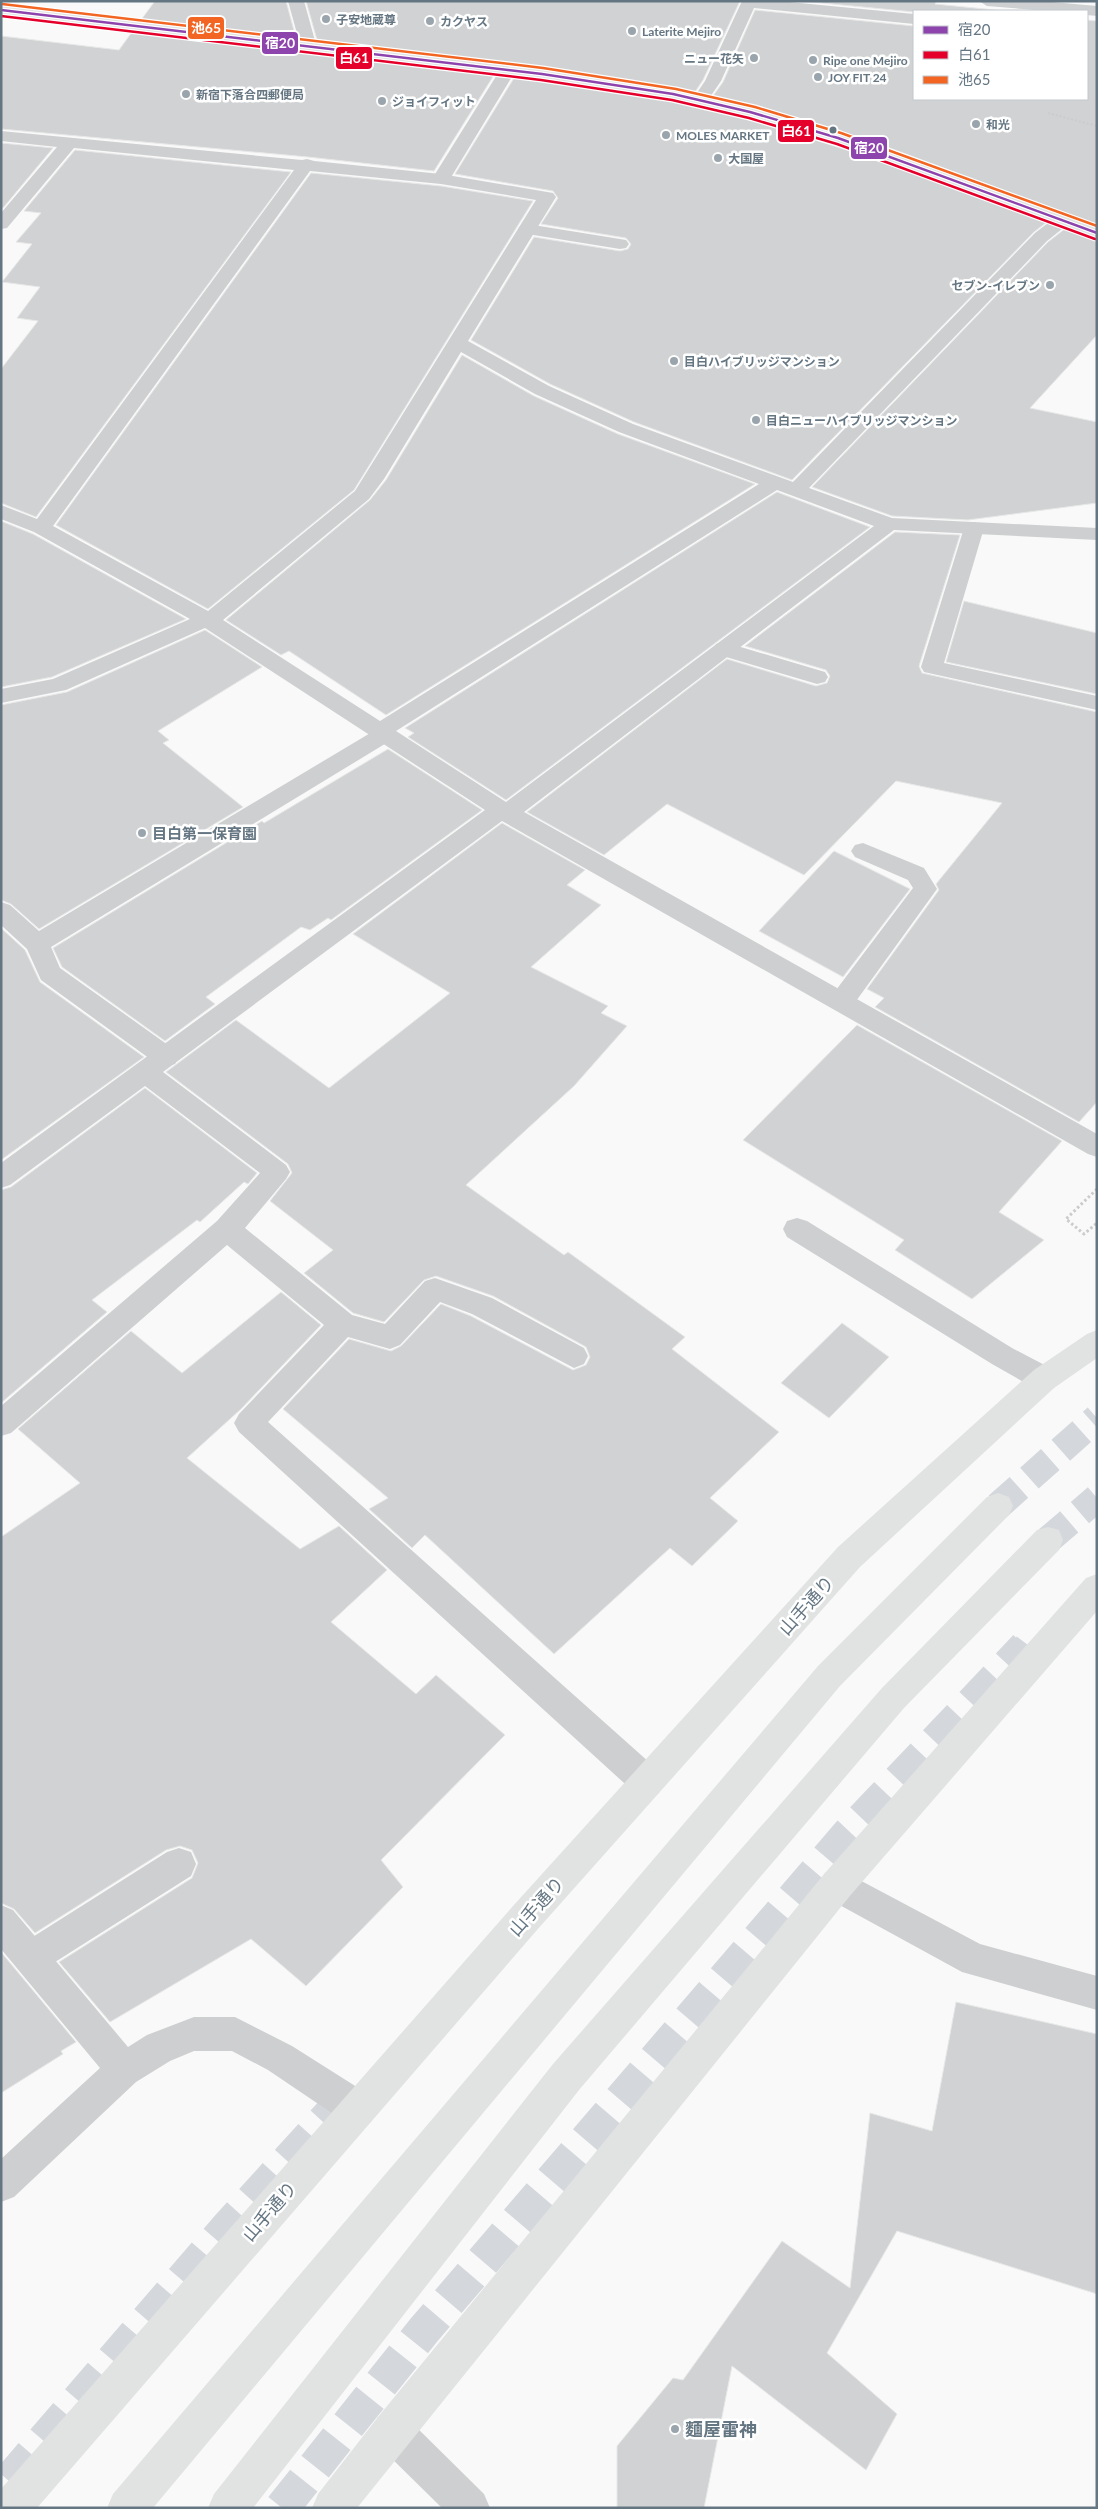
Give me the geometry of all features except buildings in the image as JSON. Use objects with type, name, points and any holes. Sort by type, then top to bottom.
[{"type":"main road","points":[[1,10],[604,82],[700,100],[809,128],[1097,233]]},
{"type":"main road","name":"山手通り","points":[[12,2508],[358,2109],[849,1557],[1044,1379],[1097,1342]]},
{"type":"main road","points":[[127,2508],[829,1676],[998,1506]]},
{"type":"main road","points":[[228,2508],[566,2077],[893,1698],[1048,1540]]},
{"type":"main road","points":[[332,2508],[392,2430],[837,1885],[1097,1588]]},
{"type":"street","points":[[296,1],[309,48]]},
{"type":"street","points":[[987,1],[1086,10]]},
{"type":"street","points":[[700,100],[713,81],[748,3],[913,19]]},
{"type":"street","points":[[441,179],[508,70]]},
{"type":"street","points":[[1,136],[307,164],[441,179],[547,197],[374,479],[362,495],[221,613],[58,685],[1,696]]},
{"type":"street","points":[[1,224],[70,143]]},
{"type":"street","points":[[41,528],[307,164]]},
{"type":"street","points":[[795,491],[1041,237],[1063,221]]},
{"type":"street","points":[[527,229],[620,244]]},
{"type":"street","points":[[457,342],[542,390],[626,428],[889,524],[1097,534]]},
{"type":"street","points":[[37,944],[382,732],[774,483]]},
{"type":"street","points":[[1,511],[41,528],[208,620],[504,812],[842,1001],[1097,1147]]},
{"type":"street","points":[[1,1178],[504,812],[889,524]]},
{"type":"street","points":[[974,528],[932,667],[1097,703]]},
{"type":"street","points":[[724,649],[817,677]]},
{"type":"street","points":[[842,1001],[925,889],[916,874],[863,851]]},
{"type":"street","points":[[1,911],[37,944],[50,974],[156,1064],[277,1172],[227,1229],[1,1424]]},
{"type":"street","points":[[227,1229],[343,1324],[390,1336],[435,1288],[482,1306],[574,1356]]},
{"type":"street","points":[[797,1229],[1002,1356],[1044,1379]]},
{"type":"street","points":[[343,1324],[249,1423],[647,1782]]},
{"type":"street","points":[[32,1957],[179,1864]]},
{"type":"street","points":[[837,1885],[974,1960],[1097,1993]]},
{"type":"street","points":[[1,1922],[124,2070]]},
{"type":"street","points":[[1,2184],[124,2070],[159,2047],[194,2034],[235,2034],[280,2058],[358,2109]]},
{"type":"street","points":[[392,2430],[470,2508]]},
{"type":"path","points":[[1048,113],[1097,126]]},
{"type":"path","points":[[1097,1189],[1066,1219],[1084,1234],[1097,1223]]},
{"type":"tunnel","points":[[998,1506],[1097,1418]]},
{"type":"tunnel","points":[[1048,1540],[1097,1498]]},
{"type":"tunnel","points":[[1025,1649],[1028,1645]]},
{"type":"tunnel","points":[[282,2508],[424,2330],[849,1834],[1026,1647]]},
{"type":"tunnel","points":[[9,2481],[230,2225],[332,2113]]},
{"type":"transit line","name":"池65","points":[[2,4],[543,68],[623,79],[676,89],[729,100],[798,119],[927,162],[1097,226]]},
{"type":"transit line","name":"宿20","points":[[1,10],[542,74],[673,94],[750,112],[838,138],[925,168],[1097,233]]},
{"type":"transit line","name":"白61","points":[[1,16],[541,80],[672,100],[749,118],[837,144],[924,174],[1095,239]]},
{"type":"place","name":"子安地蔵尊","points":[[326,19]]},
{"type":"place","name":"カクヤス","points":[[430,21]]},
{"type":"place","name":"Laterite Mejiro","points":[[632,31]]},
{"type":"place","name":"ニュー花矢","points":[[754,58]]},
{"type":"place","name":"Ripe one Mejiro","points":[[813,60]]},
{"type":"place","name":"JOY FIT 24","points":[[818,77]]},
{"type":"place","name":"新宿下落合四郵便局","points":[[186,94]]},
{"type":"place","name":"ジョイフィット","points":[[382,101]]},
{"type":"place","name":"和光","points":[[976,124]]},
{"type":"place","name":"MOLES MARKET","points":[[666,135]]},
{"type":"place","name":"大国屋","points":[[718,158]]},
{"type":"place","name":"セブン-イレブン","points":[[1050,285]]},
{"type":"place","name":"目白ハイブリッジマンション","points":[[674,361]]},
{"type":"place","name":"目白ニューハイブリッジマンション","points":[[756,420]]},
{"type":"place","name":"目白第一保育園","points":[[142,833]]},
{"type":"place","name":"麵屋雷神","points":[[675,2429]]}]
